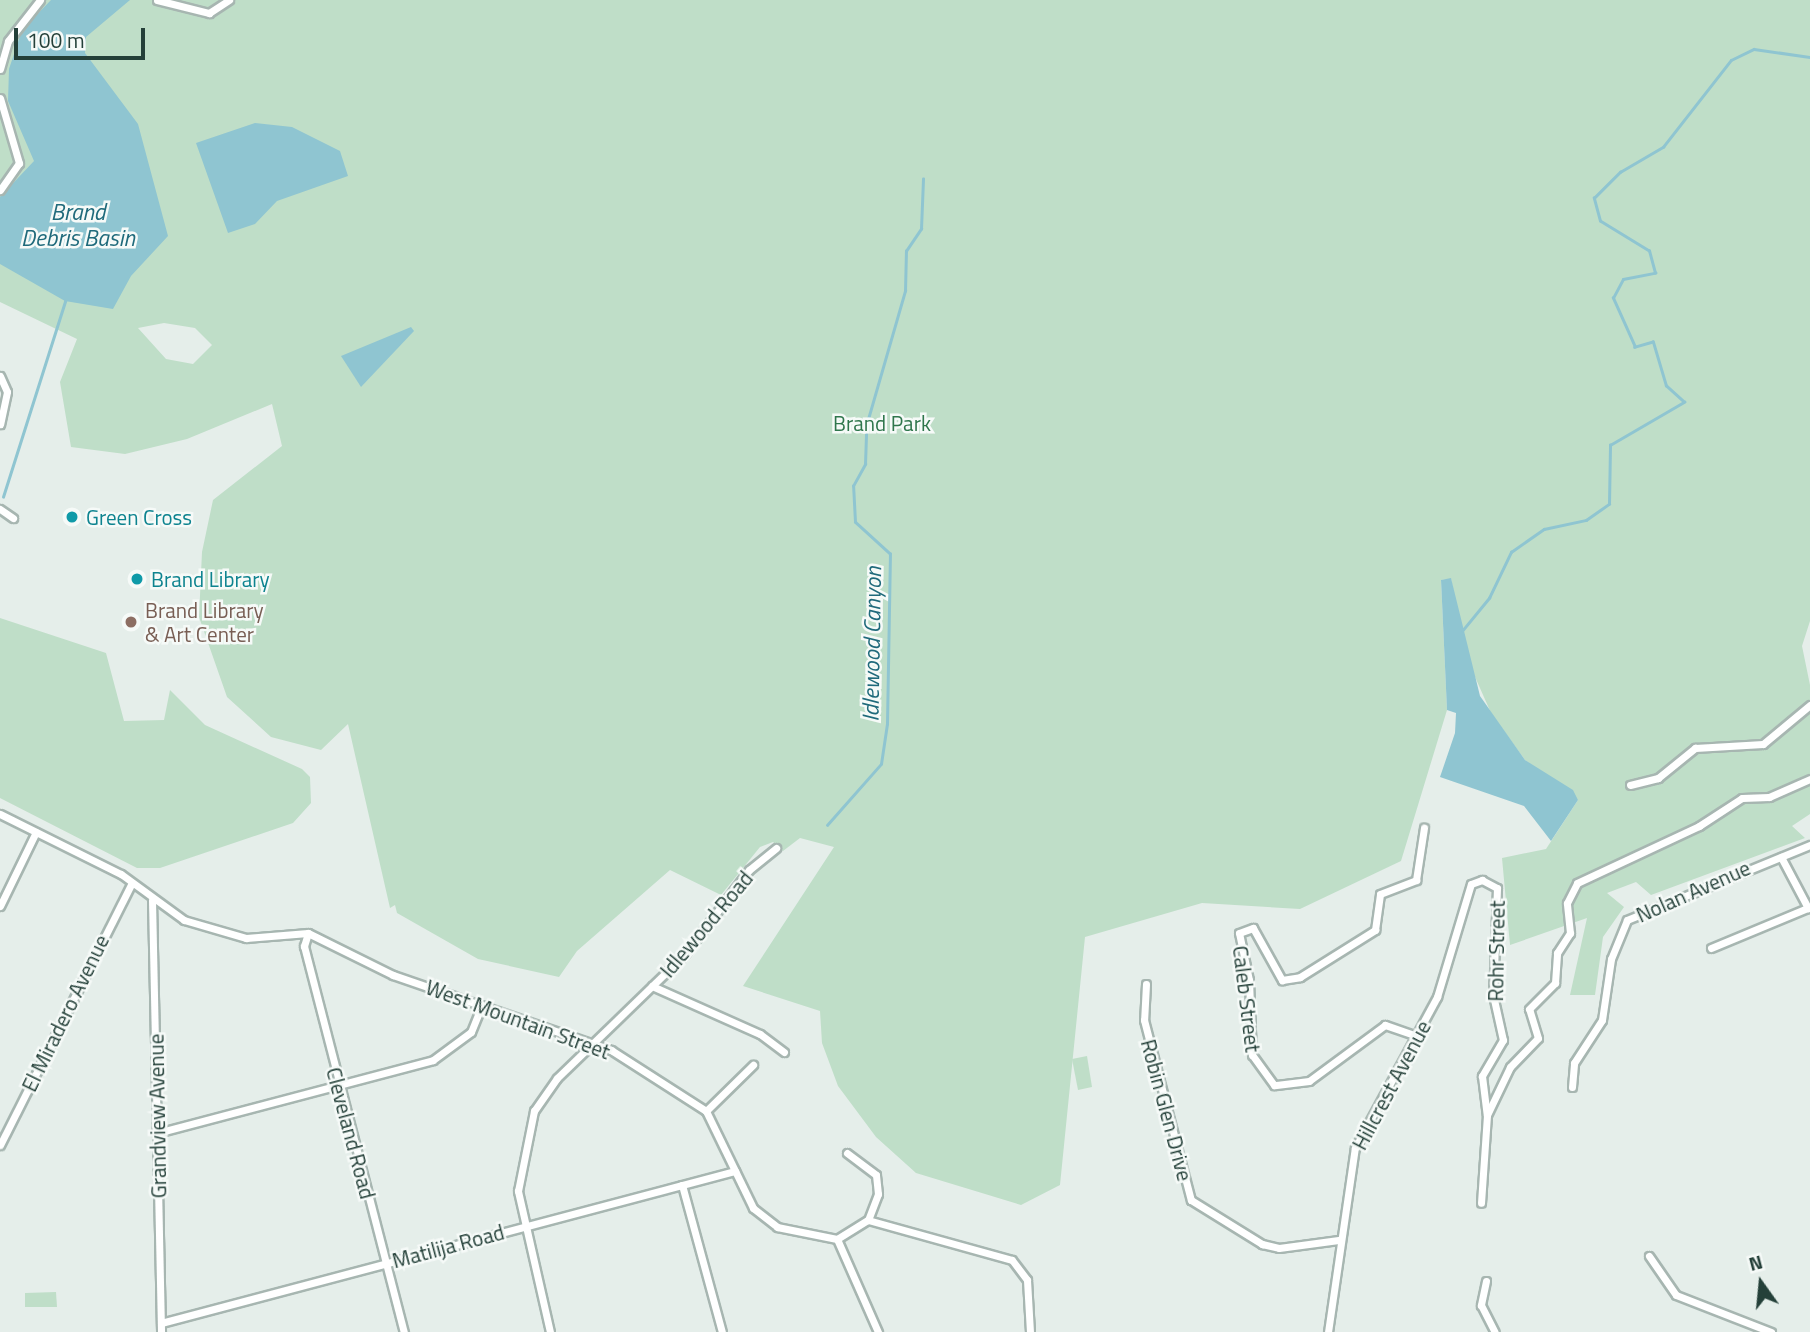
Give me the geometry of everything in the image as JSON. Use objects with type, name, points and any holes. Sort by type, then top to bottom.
[{"type":"street","points":[[0,69],[9,41],[40,0]]},
{"type":"street","points":[[157,0],[200,13],[229,0]]},
{"type":"street","points":[[0,98],[19,163],[0,190]]},
{"type":"street","points":[[0,376],[7,392],[0,424]]},
{"type":"street","points":[[0,509],[13,518]]},
{"type":"street","points":[[1630,785],[1658,778],[1695,748],[1763,744],[1810,705]]},
{"type":"street","points":[[1487,1115],[1510,1067],[1538,1038],[1529,1009],[1555,984],[1557,953],[1570,933],[1567,903],[1577,883],[1699,827],[1733,802],[1769,797],[1810,779]]},
{"type":"street","points":[[0,814],[132,883],[152,900],[184,919],[246,938],[308,933]]},
{"type":"street","name":"Caleb Street","points":[[1417,1035],[1385,1025],[1309,1081],[1274,1085],[1252,1055],[1249,980],[1239,933],[1254,928],[1282,980],[1300,977],[1376,930],[1380,894],[1416,880],[1424,828]]},
{"type":"street","points":[[0,906],[36,832]]},
{"type":"street","name":"Nolan Avenue","points":[[1572,1087],[1574,1063],[1602,1020],[1611,959],[1627,920],[1810,845]]},
{"type":"street","name":"Idlewood Road","points":[[550,1332],[522,1226],[521,1160],[534,1111],[594,1043],[685,954],[749,870],[776,848]]},
{"type":"street","points":[[1711,948],[1809,907],[1781,857]]},
{"type":"street","name":"Rohr Street","points":[[1471,884],[1482,880],[1497,888],[1493,995],[1503,1040],[1482,1076],[1487,1115],[1481,1203]]},
{"type":"street","name":"El Miradero Avenue","points":[[0,1145],[132,883]]},
{"type":"street","name":"Hillcrest Avenue","points":[[1328,1332],[1338,1240],[1355,1148],[1437,997],[1471,884]]},
{"type":"street","name":"Grandview Avenue","points":[[152,900],[161,1332]]},
{"type":"street","name":"West Mountain Street","points":[[308,933],[393,975],[594,1043],[706,1111]]},
{"type":"street","name":"Cleveland Road","points":[[308,933],[304,946],[404,1332]]},
{"type":"street","name":"Robin Glen Drive","points":[[1146,985],[1144,1020],[1191,1200],[1262,1244],[1279,1248],[1338,1240]]},
{"type":"street","points":[[652,986],[760,1034],[784,1052]]},
{"type":"street","points":[[157,1133],[433,1060],[471,1032],[482,1005]]},
{"type":"street","points":[[753,1065],[706,1111],[753,1208],[777,1227],[837,1239],[868,1220],[878,1194],[876,1175],[847,1153]]},
{"type":"street","name":"Matilija Road","points":[[161,1323],[735,1171]]},
{"type":"street","points":[[682,1185],[722,1332]]},
{"type":"street","points":[[868,1220],[1021,1268],[1030,1332]]},
{"type":"street","points":[[837,1239],[878,1332]]},
{"type":"street","points":[[1649,1256],[1676,1295],[1771,1332]]},
{"type":"street","points":[[1486,1281],[1481,1305],[1495,1332]]},
{"type":"green space","name":"Brand Park","points":[[0,0],[1810,0],[1810,621],[1802,646],[1810,685],[1810,814],[1792,826],[1805,838],[1651,895],[1636,882],[1607,893],[1624,907],[1603,937],[1595,995],[1570,995],[1587,918],[1510,945],[1502,858],[1546,849],[1578,800],[1525,760],[1491,713],[1468,661],[1451,579],[1441,580],[1447,710],[1401,861],[1300,909],[1202,903],[1085,937],[1060,1185],[1021,1205],[916,1173],[876,1137],[838,1086],[822,1043],[820,1011],[743,986],[834,847],[800,838],[783,851],[773,842],[760,847],[721,895],[670,870],[577,951],[559,977],[478,959],[397,913],[395,905],[390,908],[348,724],[321,750],[271,737],[227,697],[199,617],[202,552],[213,500],[282,446],[272,404],[187,439],[125,454],[71,447],[60,382],[77,339],[0,302]],"holes":[[[164,323],[195,328],[212,345],[193,364],[166,359],[138,328]]]},
{"type":"green space","points":[[0,618],[106,653],[124,721],[164,720],[170,690],[205,725],[302,769],[310,777],[311,803],[293,823],[160,868],[137,868],[0,798]]},
{"type":"green space","points":[[1087,1056],[1092,1087],[1078,1090],[1072,1059]]},
{"type":"green space","points":[[56,1292],[57,1307],[25,1307],[25,1293]]},
{"type":"water","name":"Brand Debris Basin","points":[[51,0],[130,0],[86,37],[85,53],[138,124],[168,236],[131,276],[113,309],[65,301],[0,264],[0,197],[34,161],[8,101],[9,69],[22,30]]},
{"type":"water","points":[[255,123],[292,127],[340,151],[348,176],[277,201],[255,224],[228,233],[196,143]]},
{"type":"water","points":[[411,327],[414,331],[361,387],[341,356]]},
{"type":"water","points":[[1451,578],[1480,696],[1525,760],[1573,790],[1578,800],[1551,841],[1524,806],[1440,777],[1455,733],[1456,713],[1447,710],[1441,580]]},
{"type":"waterway","points":[[1462,631],[1489,598],[1511,552],[1544,529],[1586,520],[1609,504],[1610,445],[1684,402],[1666,386],[1653,342],[1635,347],[1613,298],[1623,279],[1655,273],[1649,251],[1600,221],[1594,198],[1620,172],[1663,147],[1731,60],[1754,49],[1810,57]]},
{"type":"waterway","name":"Idlewood Canyon","points":[[827,825],[881,764],[887,724],[890,554],[855,522],[853,486],[865,464],[866,426],[905,291],[906,251],[921,229],[923,179]]},
{"type":"waterway","points":[[3,497],[65,301]]},
{"type":"place","name":"Green Cross","points":[[72,517]]},
{"type":"place","name":"Brand Library","points":[[137,579]]},
{"type":"place","name":"Brand Library & Art Center","points":[[131,622]]}]
